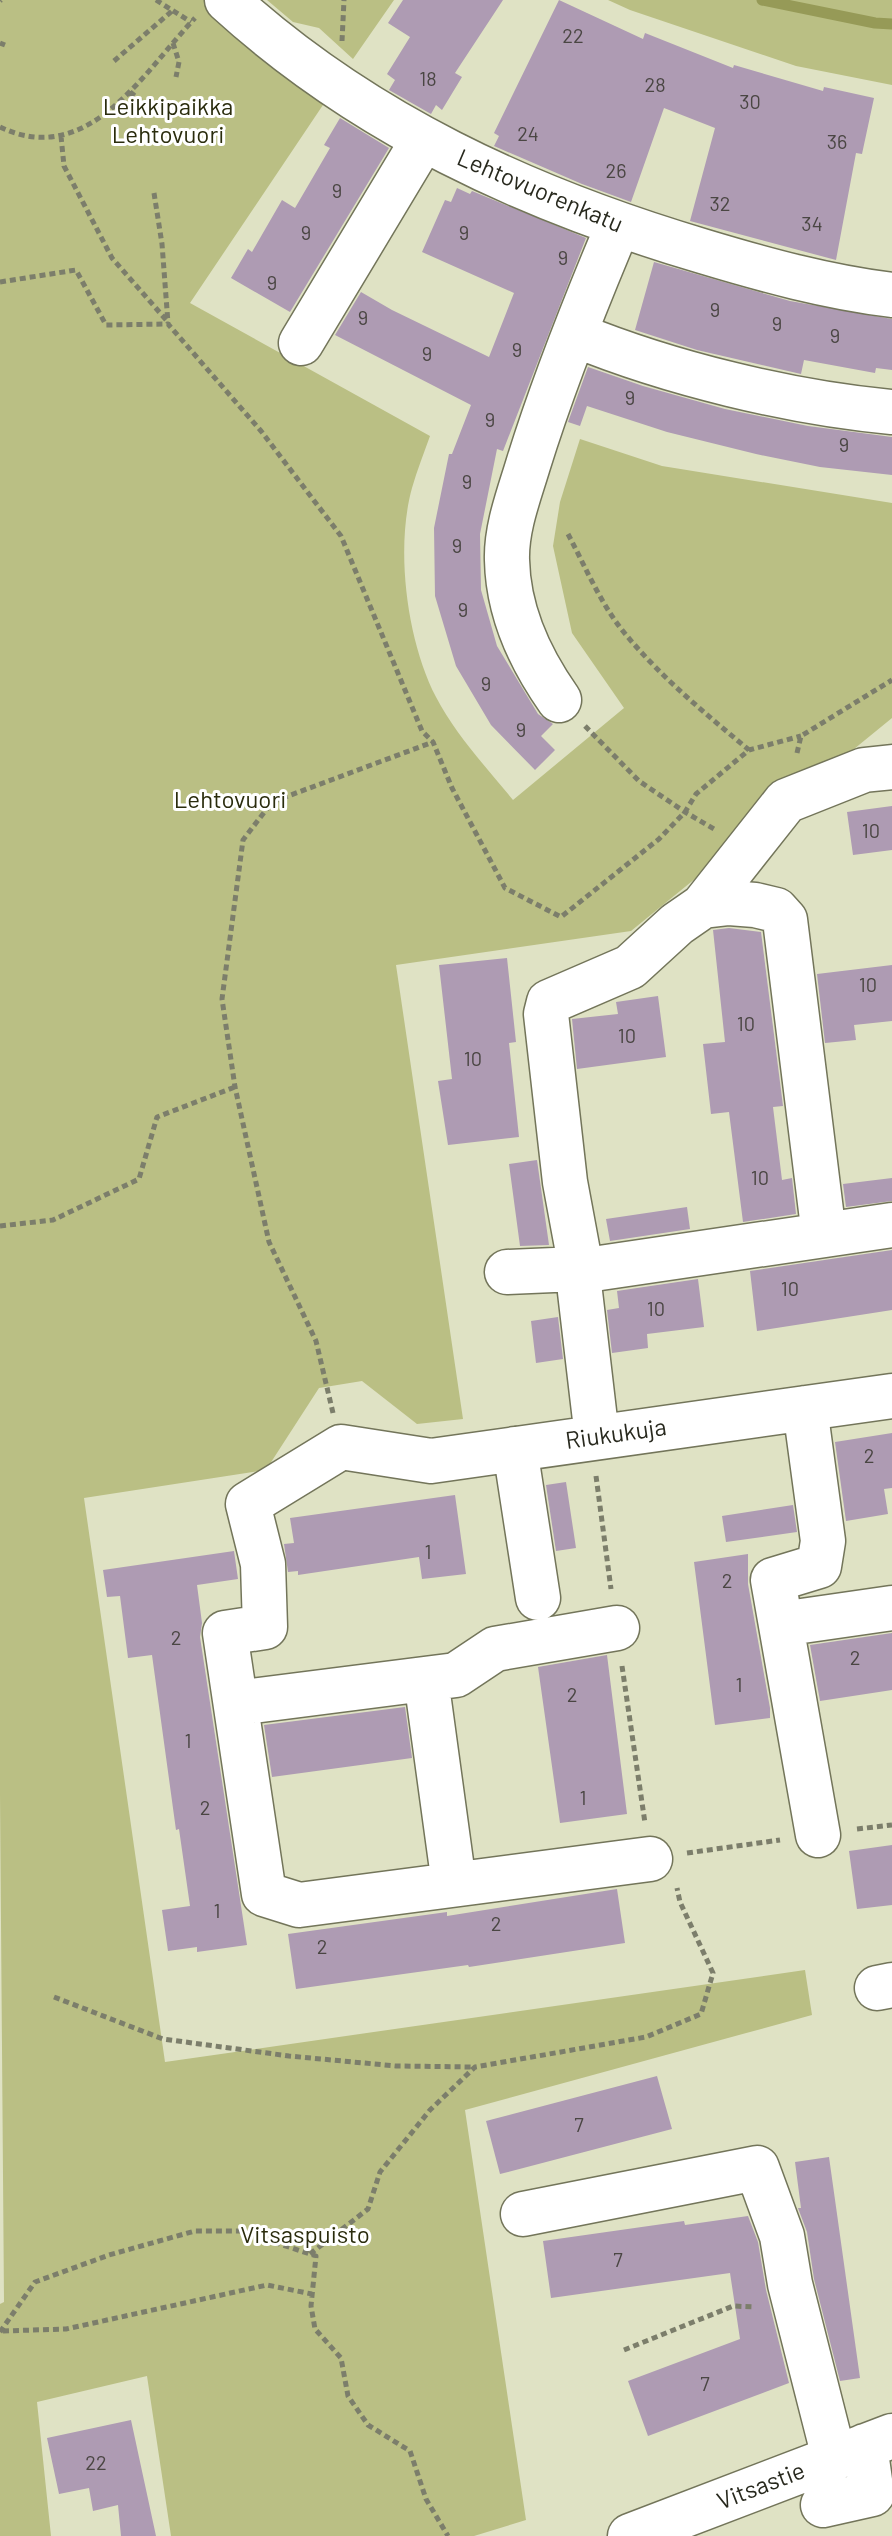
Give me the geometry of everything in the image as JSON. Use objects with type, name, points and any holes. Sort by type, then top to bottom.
[{"type":"street","name":"Lehtovuorenkatu","points":[[206,12],[301,62],[423,140],[501,178],[618,226],[785,276],[892,295]]},
{"type":"street","points":[[301,343],[423,140]]},
{"type":"street","points":[[559,700],[536,668],[514,610],[507,559],[514,509],[542,419],[618,226]]},
{"type":"street","points":[[576,335],[621,353],[779,395],[892,412]]},
{"type":"street","points":[[594,1437],[579,1268],[546,1014],[549,1002],[630,967],[677,924],[703,906],[786,801],[864,770],[892,767]]},
{"type":"street","points":[[703,906],[729,903],[755,905],[776,910],[785,920],[824,1235]]},
{"type":"street","points":[[507,1272],[600,1268],[892,1225]]},
{"type":"street","name":"Riukukuja","points":[[341,1447],[431,1461],[892,1396]]},
{"type":"street","points":[[805,1408],[823,1541],[819,1566],[773,1580],[818,1835]]},
{"type":"street","points":[[341,1447],[248,1504],[263,1564],[265,1627],[225,1633],[264,1894],[299,1905],[659,1857]]},
{"type":"street","points":[[515,1449],[538,1598]]},
{"type":"street","points":[[781,1624],[892,1608]]},
{"type":"street","points":[[236,1703],[456,1675],[495,1649],[617,1628]]},
{"type":"street","points":[[426,1679],[454,1884]]},
{"type":"street","points":[[523,2214],[757,2168],[782,2236],[796,2309],[864,2446],[872,2494],[823,2505]]},
{"type":"street","name":"Vitsastie","points":[[630,2536],[864,2446]]},
{"type":"path","points":[[156,0],[172,11],[206,12]]},
{"type":"path","points":[[342,47],[344,0]]},
{"type":"path","points":[[114,61],[172,11]]},
{"type":"path","points":[[0,127],[17,135],[37,138],[61,136],[92,125],[130,92],[173,43],[206,12]]},
{"type":"path","points":[[173,43],[179,62],[176,77]]},
{"type":"path","points":[[130,92],[141,101]]},
{"type":"path","points":[[61,136],[64,166],[112,258],[261,431],[341,536],[422,731],[433,742],[452,788],[505,888],[561,917],[659,839],[685,812],[696,794],[749,750],[801,736],[892,680]]},
{"type":"path","points":[[154,193],[162,244],[168,324]]},
{"type":"path","points":[[0,282],[76,270],[106,325],[168,324]]},
{"type":"path","points":[[568,534],[625,634],[669,681],[749,750]]},
{"type":"path","points":[[559,700],[639,781],[685,812]]},
{"type":"path","points":[[786,801],[801,736]]},
{"type":"path","points":[[341,1447],[316,1341],[269,1242],[235,1087],[222,999],[243,840],[272,802],[433,742]]},
{"type":"path","points":[[0,1226],[53,1220],[139,1179],[157,1117],[235,1087]]},
{"type":"path","points":[[54,1997],[163,2039],[396,2066],[475,2067],[646,2037],[701,2014],[713,1973],[659,1857],[617,1628],[594,1437]]},
{"type":"path","points":[[659,1857],[892,1825]]},
{"type":"path","points":[[310,2254],[368,2209],[380,2172],[430,2110],[475,2067]]},
{"type":"path","points":[[1,2332],[35,2282],[109,2255],[195,2231],[240,2231],[316,2256],[311,2306],[315,2329],[341,2358],[348,2396],[368,2425],[410,2451],[426,2499],[448,2536]]},
{"type":"path","points":[[1,2332],[66,2329],[267,2285],[312,2294]]},
{"type":"path","points":[[624,2350],[733,2306],[796,2309]]},
{"type":"green space","name":"Lehtovuori","points":[[0,0],[208,0],[327,99],[190,303],[430,436],[414,481],[404,539],[411,622],[426,674],[444,711],[513,800],[624,708],[572,633],[553,546],[560,502],[580,439],[662,466],[892,503],[892,718],[631,931],[396,965],[463,1419],[417,1424],[362,1381],[319,1388],[266,1470],[84,1498],[165,2062],[805,1970],[812,2015],[465,2110],[526,2520],[474,2536],[171,2536],[147,2376],[37,2402],[51,2536],[0,2536],[0,2304],[4,2302],[0,1794]]},
{"type":"green space","points":[[267,0],[394,0],[353,59],[319,28],[293,22]]},
{"type":"green space","points":[[608,0],[892,0],[892,85],[796,66]]},
{"type":"building","points":[[403,0],[503,0],[455,73],[462,77],[442,110],[436,105],[431,114],[389,90],[395,80],[387,74],[410,37],[388,23]]},
{"type":"building","points":[[559,0],[643,39],[645,33],[733,68],[734,65],[823,91],[824,87],[874,98],[862,154],[856,153],[836,260],[690,221],[715,128],[664,108],[631,202],[494,146],[499,136],[494,133]]},
{"type":"building","points":[[340,118],[389,148],[290,312],[231,278],[248,249],[252,252],[282,200],[295,208],[330,148],[324,145]]},
{"type":"building","points":[[457,188],[470,194],[472,191],[586,238],[503,451],[497,449],[480,534],[481,590],[497,646],[538,714],[553,724],[541,736],[555,750],[535,770],[491,725],[456,666],[435,596],[434,528],[449,454],[452,454],[471,405],[335,335],[361,292],[489,357],[514,293],[422,252],[445,200],[451,202]]},
{"type":"building","points":[[654,262],[790,301],[892,319],[892,370],[876,368],[875,373],[804,360],[801,374],[697,350],[635,330]]},
{"type":"building","points":[[588,367],[725,409],[808,426],[892,437],[892,475],[820,467],[756,454],[667,432],[587,406],[580,426],[568,422]]},
{"type":"building","points":[[892,806],[892,850],[853,855],[847,812]]},
{"type":"building","points":[[729,928],[761,932],[783,1106],[773,1107],[782,1180],[792,1178],[796,1214],[743,1222],[729,1112],[711,1114],[703,1044],[725,1042],[713,930]]},
{"type":"building","points":[[507,958],[516,1042],[509,1043],[519,1137],[448,1145],[438,1081],[452,1079],[439,965]]},
{"type":"building","points":[[892,965],[892,1021],[854,1025],[856,1040],[825,1043],[817,974]]},
{"type":"building","points":[[658,996],[666,1057],[577,1069],[572,1019],[618,1014],[616,1002]]},
{"type":"building","points":[[537,1160],[549,1245],[520,1246],[509,1164]]},
{"type":"building","points":[[892,1178],[892,1201],[846,1207],[843,1184]]},
{"type":"building","points":[[687,1207],[690,1229],[610,1241],[606,1219]]},
{"type":"building","points":[[892,1250],[892,1310],[757,1331],[750,1271]]},
{"type":"building","points":[[698,1279],[704,1327],[647,1334],[648,1348],[612,1353],[607,1310],[619,1308],[617,1291]]},
{"type":"building","points":[[558,1317],[563,1359],[536,1363],[531,1321]]},
{"type":"building","points":[[892,1433],[892,1488],[884,1489],[888,1514],[846,1521],[835,1442]]},
{"type":"building","points":[[566,1482],[576,1548],[556,1551],[546,1485]]},
{"type":"building","points":[[455,1495],[466,1574],[422,1579],[419,1557],[298,1575],[298,1571],[288,1572],[284,1544],[294,1543],[290,1518]]},
{"type":"building","points":[[793,1505],[797,1532],[726,1542],[722,1516]]},
{"type":"building","points":[[234,1551],[238,1579],[197,1585],[202,1623],[200,1637],[247,1945],[197,1952],[197,1947],[168,1951],[162,1910],[190,1906],[179,1829],[176,1830],[152,1655],[128,1658],[120,1596],[107,1597],[103,1570]]},
{"type":"building","points":[[748,1554],[748,1584],[770,1718],[715,1725],[694,1562]]},
{"type":"building","points":[[892,1633],[892,1690],[820,1701],[810,1645]]},
{"type":"building","points":[[607,1655],[627,1814],[560,1823],[538,1667]]},
{"type":"building","points":[[405,1707],[412,1758],[272,1777],[264,1725]]},
{"type":"building","points":[[892,1845],[892,1905],[857,1909],[849,1851]]},
{"type":"building","points":[[617,1889],[625,1943],[296,1989],[288,1934],[447,1912],[447,1916]]},
{"type":"building","points":[[657,2076],[672,2129],[500,2174],[486,2121]]},
{"type":"building","points":[[829,2157],[860,2378],[840,2381],[814,2279],[807,2232],[798,2208],[801,2208],[795,2162]]},
{"type":"building","points":[[748,2216],[758,2242],[766,2290],[789,2383],[648,2436],[628,2381],[740,2339],[730,2273],[551,2298],[543,2241],[684,2221],[685,2225]]},
{"type":"building","points":[[131,2420],[156,2536],[121,2536],[118,2505],[93,2511],[89,2488],[59,2494],[47,2438]]},
{"type":"waterway","points":[[762,0],[892,24]]},
{"type":"park label","name":"Leikkipaikka Lehtovuori","points":[[168,121]]},
{"type":"park label","name":"Vitsaspuisto","points":[[305,2235]]}]
